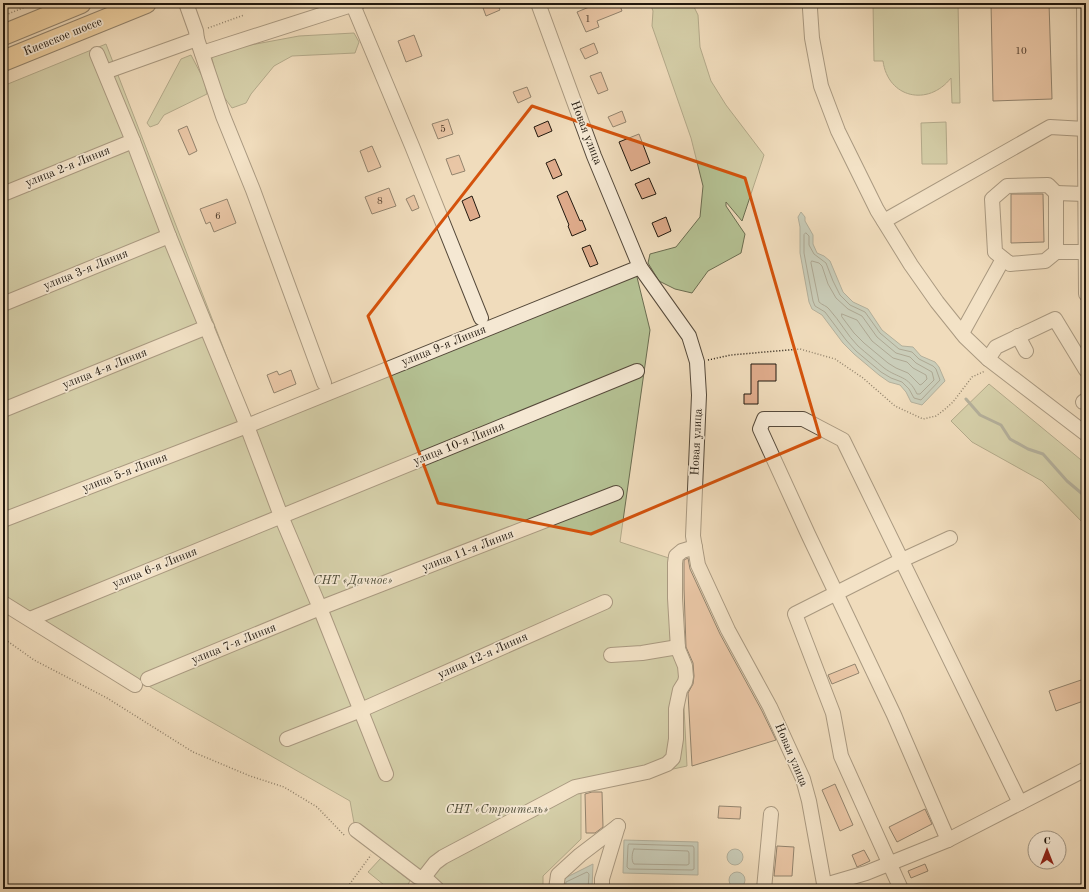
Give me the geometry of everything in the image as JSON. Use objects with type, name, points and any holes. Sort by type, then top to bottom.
[{"type":"highway","name":"Киевское шоссе","points":[[3,35],[81,3]]},
{"type":"highway","name":"Киевское шоссе","points":[[3,61],[146,3]]},
{"type":"street","points":[[186,3],[223,116],[256,197],[324,383]]},
{"type":"street","name":"Новая улица","points":[[538,3],[594,156],[640,267],[689,336],[697,362],[699,395],[693,536],[698,565],[728,630],[770,707],[803,778],[809,801],[825,887]]},
{"type":"street","points":[[811,3],[812,38],[821,86],[838,130],[877,210],[911,266],[962,333],[992,361],[1086,434]]},
{"type":"street","points":[[1084,3],[1086,294]]},
{"type":"street","points":[[202,53],[356,4],[481,318]]},
{"type":"street","points":[[105,72],[197,36]]},
{"type":"street","points":[[97,54],[133,141],[169,236],[247,426],[281,516],[320,608],[386,774]]},
{"type":"street","points":[[884,221],[1050,127],[1085,130]]},
{"type":"street","name":"улица 2-я Линия","points":[[3,194],[133,141]]},
{"type":"street","points":[[1085,194],[1056,193],[1048,185],[1007,186],[992,199],[995,252],[1010,264],[1045,261],[1056,252],[1086,252]]},
{"type":"street","points":[[1056,193],[1056,252]]},
{"type":"street","name":"улица 3-я Линия","points":[[3,304],[169,236]]},
{"type":"street","points":[[962,333],[1003,259]]},
{"type":"street","name":"улица 9-я Линия","points":[[247,426],[640,267]]},
{"type":"street","points":[[992,361],[996,347],[1056,319],[1086,370]]},
{"type":"street","name":"улица 4-я Линия","points":[[3,410],[207,327]]},
{"type":"street","points":[[1018,336],[1026,351]]},
{"type":"street","name":"улица 10-я Линия","points":[[281,516],[637,371]]},
{"type":"street","points":[[948,840],[894,715],[760,429],[764,420],[803,418],[843,440],[1020,803]]},
{"type":"street","name":"улица 5-я Линия","points":[[3,520],[247,426]]},
{"type":"street","name":"улица 11-я Линия","points":[[320,608],[616,493]]},
{"type":"street","name":"улица 6-я Линия","points":[[30,619],[281,516]]},
{"type":"street","points":[[901,889],[841,756],[833,713],[795,614],[902,560],[950,538]]},
{"type":"street","points":[[424,877],[442,857],[575,787],[647,772],[667,764],[673,758],[675,750],[676,709],[680,690],[686,677],[685,666],[678,647],[675,598],[675,563],[676,556],[682,551],[695,547]]},
{"type":"street","name":"улица 12-я Линия","points":[[287,740],[361,710],[605,602]]},
{"type":"street","points":[[3,603],[135,685]]},
{"type":"street","name":"улица 7-я Линия","points":[[148,679],[320,608]]},
{"type":"street","points":[[611,655],[642,654],[678,647]]},
{"type":"street","points":[[825,887],[866,873],[948,840],[1086,769]]},
{"type":"street","points":[[764,889],[771,814]]},
{"type":"street","points":[[556,889],[558,875],[580,855],[618,826],[602,879],[602,889]]},
{"type":"street","points":[[351,833],[377,846],[418,877],[424,877],[437,889]]},
{"type":"path","points":[[3,16],[35,3]]},
{"type":"path","points":[[197,36],[244,15]]},
{"type":"path","points":[[697,362],[731,355],[800,349],[836,359],[863,378],[895,406],[923,419],[936,416],[940,413],[953,402],[972,377],[987,370],[992,361]]},
{"type":"path","points":[[3,638],[34,660],[107,698],[193,752],[250,776],[284,786],[351,833]]},
{"type":"path","points":[[346,889],[377,846]]},
{"type":"highlighted area","points":[[532,106],[745,178],[820,437],[591,534],[438,503],[368,316]]},
{"type":"green space","points":[[650,3],[692,3],[698,15],[700,47],[711,81],[726,105],[764,155],[742,221],[726,202],[726,206],[745,234],[741,253],[708,271],[692,293],[675,289],[659,281],[648,263],[650,254],[676,247],[700,217],[703,186],[691,138],[652,26],[653,11]]},
{"type":"green space","points":[[873,3],[958,3],[960,103],[952,103],[951,78],[942,87],[931,93],[921,95],[910,94],[901,90],[892,83],[886,74],[883,61],[874,61]]},
{"type":"green space","points":[[354,33],[359,42],[355,53],[292,56],[274,66],[251,94],[246,103],[232,108],[221,93],[211,55],[213,52],[299,36]]},
{"type":"green space","name":"СНТ «Дачное»","points":[[106,44],[250,417],[634,265],[650,330],[620,542],[681,562],[680,630],[687,766],[581,789],[581,839],[543,876],[543,889],[439,889],[354,823],[350,801],[3,603],[3,86]]},
{"type":"green space","points":[[191,55],[204,80],[207,94],[164,115],[158,124],[150,127],[147,123],[181,59]]},
{"type":"green space","points":[[946,122],[947,164],[922,164],[921,123]]},
{"type":"green space","points":[[989,384],[1086,464],[1086,526],[1042,481],[972,442],[951,421]]},
{"type":"green space","points":[[381,858],[410,881],[405,889],[389,889],[368,872]]},
{"type":"water","points":[[801,212],[805,217],[805,221],[813,235],[813,244],[817,253],[830,261],[843,292],[853,302],[868,309],[882,330],[902,346],[913,347],[921,356],[935,362],[939,367],[945,381],[922,405],[911,402],[906,392],[900,385],[889,382],[854,354],[843,343],[822,315],[812,309],[809,302],[800,253],[800,227],[798,217]]},
{"type":"water","points":[[624,840],[698,842],[698,875],[623,873]]},
{"type":"water","points":[[735,849],[741,851],[743,857],[741,863],[735,865],[729,863],[727,857],[729,851]]},
{"type":"water","points":[[593,864],[592,889],[561,889],[561,880]]},
{"type":"water","points":[[737,872],[743,874],[745,880],[743,886],[737,888],[731,886],[729,880],[731,874]]},
{"type":"building","points":[[497,3],[500,10],[486,16],[482,5]]},
{"type":"building","points":[[599,3],[619,3],[622,11],[597,21],[599,27],[586,32],[577,12]]},
{"type":"building","points":[[991,3],[1049,3],[1052,99],[993,101]]},
{"type":"building","points":[[414,35],[422,56],[406,62],[398,41]]},
{"type":"building","points":[[594,43],[598,53],[585,59],[580,49]]},
{"type":"building","points":[[601,72],[608,90],[598,94],[590,76]]},
{"type":"building","points":[[527,87],[531,97],[518,103],[513,92]]},
{"type":"building","points":[[622,111],[626,122],[613,127],[608,117]]},
{"type":"building","points":[[448,119],[453,134],[438,139],[432,124]]},
{"type":"building","points":[[548,121],[552,131],[538,137],[534,127]]},
{"type":"building","points":[[187,126],[197,151],[189,155],[178,130]]},
{"type":"building","points":[[639,134],[650,163],[631,171],[619,142]]},
{"type":"building","points":[[372,146],[381,167],[368,172],[360,151]]},
{"type":"building","points":[[459,155],[465,171],[452,175],[446,159]]},
{"type":"building","points":[[555,159],[562,175],[553,179],[546,163]]},
{"type":"building","points":[[649,178],[656,194],[642,199],[635,184]]},
{"type":"building","points":[[389,188],[396,206],[372,214],[365,197]]},
{"type":"building","points":[[567,191],[580,221],[582,220],[586,230],[572,236],[557,196]]},
{"type":"building","points":[[1011,194],[1043,194],[1044,242],[1011,243]]},
{"type":"building","points":[[414,195],[419,208],[412,211],[406,199]]},
{"type":"building","points":[[472,196],[480,217],[470,221],[462,201]]},
{"type":"building","points":[[227,199],[236,223],[214,232],[210,222],[206,224],[200,209]]},
{"type":"building","points":[[666,217],[671,231],[658,237],[652,223]]},
{"type":"building","points":[[590,245],[598,264],[590,267],[582,248]]},
{"type":"building","points":[[751,364],[776,364],[776,381],[758,381],[758,404],[744,404],[744,394],[751,394]]},
{"type":"building","points":[[291,370],[296,384],[274,393],[267,375],[277,371],[279,375]]},
{"type":"building","points":[[688,558],[690,569],[720,634],[776,740],[692,766],[688,693],[693,684],[694,676],[693,663],[686,647],[684,589],[684,560]]},
{"type":"building","points":[[855,664],[859,673],[832,684],[828,675]]},
{"type":"building","points":[[1084,679],[1086,683],[1086,700],[1056,711],[1049,691]]},
{"type":"building","points":[[835,784],[853,825],[840,831],[822,790]]},
{"type":"building","points":[[602,792],[603,827],[595,833],[586,833],[585,794]]},
{"type":"building","points":[[719,806],[741,807],[740,819],[718,818]]},
{"type":"building","points":[[925,809],[932,824],[897,842],[889,827]]},
{"type":"building","points":[[777,846],[794,847],[792,876],[774,876]]},
{"type":"building","points":[[864,850],[870,861],[857,867],[852,855]]},
{"type":"building","points":[[925,864],[928,871],[911,878],[908,871]]},
{"type":"waterway","points":[[966,399],[980,415],[1001,425],[1010,439],[1028,449],[1043,454],[1067,481],[1086,497]]},
{"type":"park label","name":"СНТ «Строитель»","points":[[497,810]]}]
